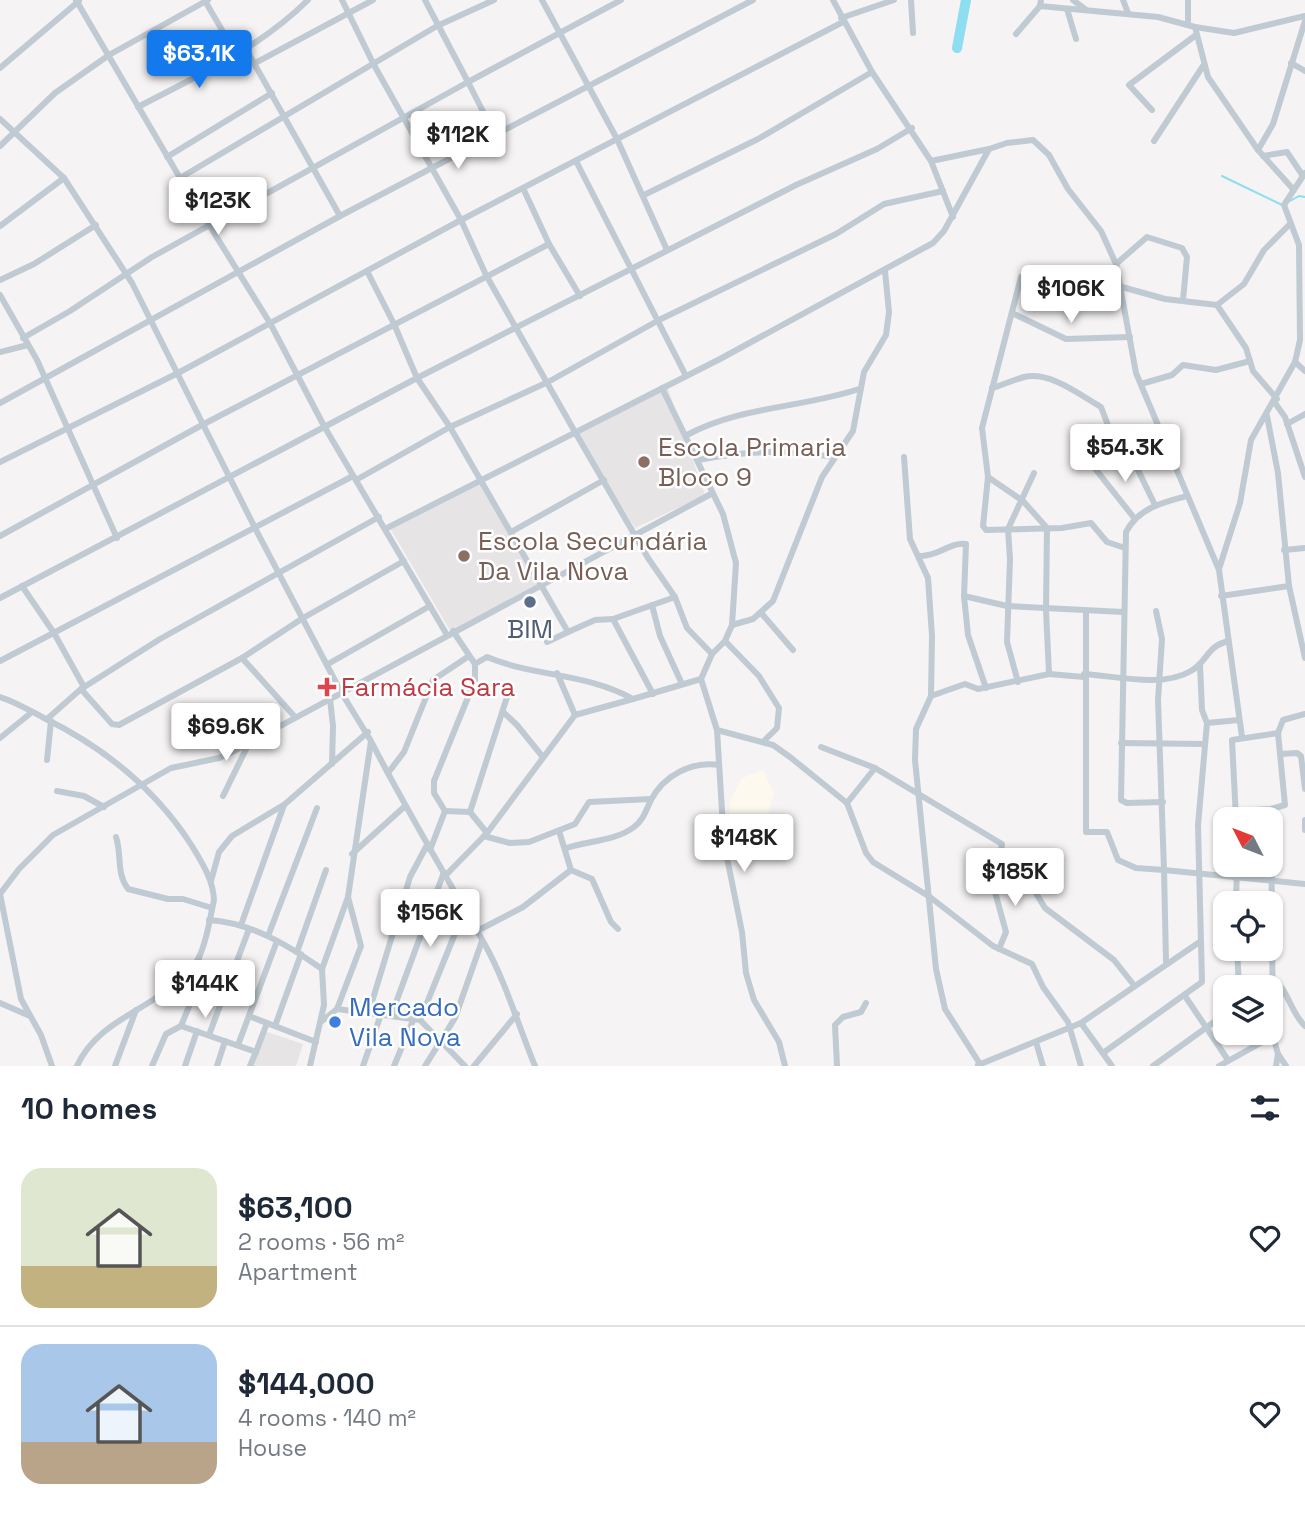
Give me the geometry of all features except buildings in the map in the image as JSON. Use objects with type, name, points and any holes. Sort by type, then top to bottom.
[{"type":"street","points":[[138,107],[244,50],[291,16],[308,0]]},
{"type":"street","points":[[342,0],[374,65],[461,220],[486,275],[634,533],[675,597],[687,628],[712,654]]},
{"type":"street","points":[[255,63],[373,0]]},
{"type":"street","points":[[425,0],[495,135]]},
{"type":"street","points":[[180,178],[438,26],[494,0]]},
{"type":"street","points":[[541,0],[617,139],[667,250]]},
{"type":"street","points":[[23,338],[70,311],[126,273],[314,166],[621,0]]},
{"type":"street","points":[[0,403],[340,216],[753,0]]},
{"type":"street","points":[[833,0],[872,72],[912,128],[931,161],[953,216]]},
{"type":"street","points":[[0,462],[178,373],[461,220],[842,20],[894,0]]},
{"type":"street","points":[[911,0],[913,33]]},
{"type":"street","points":[[1073,0],[1087,11]]},
{"type":"street","points":[[1123,0],[1128,13]]},
{"type":"street","points":[[1188,0],[1191,26],[1196,35],[1203,66],[1231,114],[1293,189]]},
{"type":"street","points":[[0,68],[78,1],[167,157],[270,323],[324,426],[430,606],[475,664],[475,680],[434,781],[434,793],[445,811]]},
{"type":"street","points":[[0,146],[54,93],[109,55],[206,1],[232,47],[229,59]]},
{"type":"street","points":[[1016,34],[1041,3],[1067,9],[1128,13],[1191,26],[1248,31],[1305,16]]},
{"type":"street","points":[[1067,9],[1076,39]]},
{"type":"street","points":[[1258,149],[1273,124],[1305,21]]},
{"type":"street","points":[[1152,110],[1129,85],[1196,35]]},
{"type":"street","points":[[232,47],[244,50],[255,63],[340,216]]},
{"type":"street","points":[[1291,63],[1305,71]]},
{"type":"street","points":[[1154,141],[1203,66]]},
{"type":"street","points":[[644,195],[758,139],[872,72]]},
{"type":"street","points":[[167,157],[272,93]]},
{"type":"street","points":[[0,120],[64,178],[126,273],[341,692],[368,732],[404,807],[477,931],[517,1014],[535,1066]]},
{"type":"street","points":[[0,598],[416,378],[667,250],[877,149],[912,128]]},
{"type":"street","points":[[931,161],[1007,143],[1033,140],[1049,155],[1068,188],[1101,231],[1116,264],[1122,287],[1132,361],[1219,570],[1242,737]]},
{"type":"street","points":[[385,529],[686,376],[933,243],[953,216],[989,149]]},
{"type":"street","points":[[1219,570],[1240,503],[1251,440],[1276,401],[1295,362],[1302,338],[1302,248],[1284,205],[1304,174],[1287,152],[1263,156]]},
{"type":"street","points":[[576,161],[686,376]]},
{"type":"street","points":[[0,226],[64,178]]},
{"type":"street","points":[[523,188],[548,244],[580,296]]},
{"type":"street","points":[[0,661],[254,526],[354,478],[450,427],[548,382],[659,320],[836,234],[884,204],[943,191]]},
{"type":"street","points":[[1122,287],[1165,299],[1217,305],[1244,284],[1265,250],[1290,224]]},
{"type":"street","points":[[0,280],[34,264],[96,225]]},
{"type":"street","points":[[1116,264],[1147,237],[1182,248],[1187,257],[1183,300]]},
{"type":"street","points":[[0,536],[94,487],[202,425],[345,353],[394,324],[548,244]]},
{"type":"street","points":[[367,271],[394,324],[416,378],[450,427],[568,632]]},
{"type":"street","points":[[732,625],[762,614],[778,592],[822,477],[856,424],[859,389],[864,372],[886,335],[889,312],[885,271]]},
{"type":"street","points":[[1021,277],[982,428],[988,477],[983,526],[986,530],[1048,528],[1091,523],[1107,542],[1125,548]]},
{"type":"street","points":[[0,295],[46,380],[117,538]]},
{"type":"street","points":[[1217,305],[1245,348],[1253,372],[1276,401],[1301,449],[1305,477]]},
{"type":"street","points":[[1012,313],[1066,339],[1130,337]]},
{"type":"street","points":[[0,352],[28,345]]},
{"type":"street","points":[[1141,384],[1172,375],[1183,365],[1216,370],[1250,361]]},
{"type":"street","points":[[1295,362],[1305,371]]},
{"type":"street","points":[[992,388],[1028,377],[1044,379],[1057,382],[1101,407],[1112,436],[1138,468],[1155,505]]},
{"type":"street","points":[[662,388],[723,514],[736,563],[732,625],[725,641],[712,654],[701,679],[717,730],[724,843],[742,932],[746,973],[754,1000],[781,1048],[785,1066]]},
{"type":"street","points":[[687,435],[707,424],[763,408],[859,389]]},
{"type":"street","points":[[1287,424],[1305,414]]},
{"type":"street","points":[[1267,415],[1278,473],[1289,586],[1305,658]]},
{"type":"street","points":[[698,460],[745,451],[791,451],[834,457]]},
{"type":"street","points":[[904,457],[910,539],[920,556],[929,585],[931,696],[916,729],[917,792],[936,969],[945,1009],[978,1065],[1081,1023],[1133,984],[1200,941]]},
{"type":"street","points":[[1093,466],[1135,519]]},
{"type":"street","points":[[1018,682],[1007,642],[1010,559],[1008,529],[1034,473]]},
{"type":"street","points":[[988,477],[1023,500],[1048,528],[1046,610],[1049,674]]},
{"type":"street","points":[[511,532],[604,480]]},
{"type":"street","points":[[52,1066],[41,1035],[21,999],[0,896],[19,869],[53,835],[171,768],[219,758],[711,494]]},
{"type":"street","points":[[1163,802],[1127,803],[1121,800],[1126,532],[1135,519],[1155,505],[1187,496]]},
{"type":"street","points":[[47,760],[49,720],[83,688],[160,639],[379,517]]},
{"type":"street","points":[[920,556],[931,556],[957,544],[966,544],[964,596],[969,642],[986,688]]},
{"type":"street","points":[[1284,550],[1305,548]]},
{"type":"street","points":[[22,586],[54,633],[83,688],[116,726],[242,658],[303,618],[404,561]]},
{"type":"street","points":[[1222,596],[1289,586]]},
{"type":"street","points":[[964,596],[1007,606],[1046,610],[1123,612]]},
{"type":"street","points":[[547,642],[595,620],[613,618],[675,597]]},
{"type":"street","points":[[652,605],[660,636],[682,684]]},
{"type":"street","points":[[328,664],[430,606]]},
{"type":"street","points":[[1156,611],[1162,639],[1158,680],[1166,962]]},
{"type":"street","points":[[1086,612],[1086,832],[1107,832],[1118,860],[1136,868],[1305,884]]},
{"type":"street","points":[[762,614],[793,650]]},
{"type":"street","points":[[613,618],[653,694]]},
{"type":"street","points":[[725,641],[765,682],[779,708],[777,728],[763,742]]},
{"type":"street","points":[[931,696],[965,684],[978,689],[1049,674],[1158,680],[1177,677],[1200,664],[1212,646],[1228,641]]},
{"type":"street","points":[[388,774],[404,752],[419,709],[433,680],[469,656]]},
{"type":"street","points":[[475,664],[487,657],[509,667],[588,679],[633,699]]},
{"type":"street","points":[[242,658],[295,717]]},
{"type":"street","points":[[1103,1053],[1185,996],[1203,979],[1198,825],[1207,723],[1202,710],[1200,664]]},
{"type":"street","points":[[557,673],[575,715]]},
{"type":"street","points":[[391,1016],[445,874],[485,835],[575,715],[701,679]]},
{"type":"street","points":[[470,812],[508,694]]},
{"type":"street","points":[[0,697],[94,744],[143,785],[178,824],[211,881]]},
{"type":"street","points":[[330,699],[333,726],[332,764]]},
{"type":"street","points":[[0,738],[32,712]]},
{"type":"street","points":[[504,713],[542,756]]},
{"type":"street","points":[[1278,807],[1285,805],[1278,733],[1283,720],[1305,714]]},
{"type":"street","points":[[1207,723],[1239,720]]},
{"type":"street","points":[[717,730],[763,742],[790,757],[848,803],[866,853],[873,862],[930,897],[999,950],[1032,964],[1071,1028],[1082,1066]]},
{"type":"street","points":[[152,1066],[166,1034],[181,1026],[197,987],[199,958],[212,908],[211,881],[223,845],[285,804],[368,732]]},
{"type":"street","points":[[1236,807],[1232,742],[1242,737],[1278,733]]},
{"type":"street","points":[[223,796],[251,739]]},
{"type":"street","points":[[310,1066],[322,1021],[322,969],[348,897],[352,854],[371,741]]},
{"type":"street","points":[[1121,743],[1205,744]]},
{"type":"street","points":[[821,747],[874,768],[1002,844],[995,892],[1006,925],[999,950]]},
{"type":"street","points":[[1280,754],[1299,754],[1305,789]]},
{"type":"street","points":[[567,848],[633,829],[662,785],[685,768],[701,763],[719,765]]},
{"type":"street","points":[[848,803],[874,768]]},
{"type":"street","points":[[57,791],[84,796],[104,807]]},
{"type":"street","points":[[470,812],[485,835],[516,843],[559,831],[580,820],[589,802],[651,799]]},
{"type":"street","points":[[209,1035],[285,804]]},
{"type":"street","points":[[352,854],[404,807]]},
{"type":"street","points":[[268,936],[317,808]]},
{"type":"street","points":[[445,811],[470,812]]},
{"type":"street","points":[[368,1015],[406,889],[445,811]]},
{"type":"street","points":[[1305,820],[1305,830]]},
{"type":"street","points":[[559,831],[567,848],[571,870]]},
{"type":"street","points":[[116,837],[120,848],[119,873],[128,889],[168,900],[183,899],[212,908]]},
{"type":"street","points":[[1001,859],[1031,885],[1045,908],[1114,960],[1133,984]]},
{"type":"street","points":[[275,1026],[326,870]]},
{"type":"street","points":[[571,870],[592,879],[611,922],[618,929]]},
{"type":"street","points":[[477,931],[523,907],[571,870]]},
{"type":"street","points":[[1274,877],[1274,975]]},
{"type":"street","points":[[1236,891],[1237,878]]},
{"type":"street","points":[[322,1021],[337,1009],[361,946],[348,897]]},
{"type":"street","points":[[394,1066],[465,909]]},
{"type":"street","points":[[209,920],[245,927],[268,936],[322,969]]},
{"type":"street","points":[[238,1045],[277,940]]},
{"type":"street","points":[[425,1066],[455,1018],[482,941]]},
{"type":"street","points":[[77,1066],[83,1052],[95,1039],[166,992],[199,958]]},
{"type":"street","points":[[1283,987],[1297,1018],[1305,1026]]},
{"type":"street","points":[[1185,996],[1228,1060]]},
{"type":"street","points":[[0,1003],[30,1016]]},
{"type":"street","points":[[837,1066],[835,1025],[843,1017],[861,1012],[866,1003]]},
{"type":"street","points":[[337,1009],[380,1017],[417,1019],[465,1066]]},
{"type":"street","points":[[115,1066],[136,1010]]},
{"type":"street","points":[[474,1066],[517,1014]]},
{"type":"street","points":[[249,1016],[316,1042]]},
{"type":"street","points":[[363,1066],[380,1017]]},
{"type":"street","points":[[250,1066],[267,1023]]},
{"type":"street","points":[[1081,1023],[1112,1066]]},
{"type":"street","points":[[1153,1066],[1213,1024]]},
{"type":"street","points":[[181,1026],[256,1052]]},
{"type":"street","points":[[185,1066],[197,1031]]},
{"type":"street","points":[[217,1066],[225,1041]]},
{"type":"street","points":[[1036,1042],[1043,1066]]},
{"type":"street","points":[[1219,1066],[1255,1045]]},
{"type":"street","points":[[1276,1045],[1286,1066]]},
{"type":"street","points":[[1276,1066],[1278,1054]]},
{"type":"shaded area","name":"Escola Primaria Bloco 9","points":[[666,383],[705,495],[635,528],[575,430]]},
{"type":"shaded area","name":"Escola Secundária Da Vila Nova","points":[[481,479],[537,585],[451,632],[390,528]]},
{"type":"shaded area","points":[[763,770],[774,794],[751,865],[738,864],[728,848],[730,801],[742,778]]},
{"type":"shaded area","points":[[261,1030],[303,1044],[296,1066],[249,1066]]},
{"type":"waterway","points":[[957,48],[966,0]]},
{"type":"waterway","points":[[1222,176],[1282,205]]},
{"type":"waterway","points":[[1290,201],[1299,196],[1305,197]]},
{"type":"place","name":"Escola Primaria Bloco 9","points":[[644,462]]},
{"type":"place","name":"Escola Secundária Da Vila Nova","points":[[464,556]]},
{"type":"place","name":"BIM","points":[[530,602]]},
{"type":"place","name":"Farmácia Sara","points":[[327,687]]},
{"type":"place","name":"Mercado Vila Nova","points":[[335,1022]]}]
